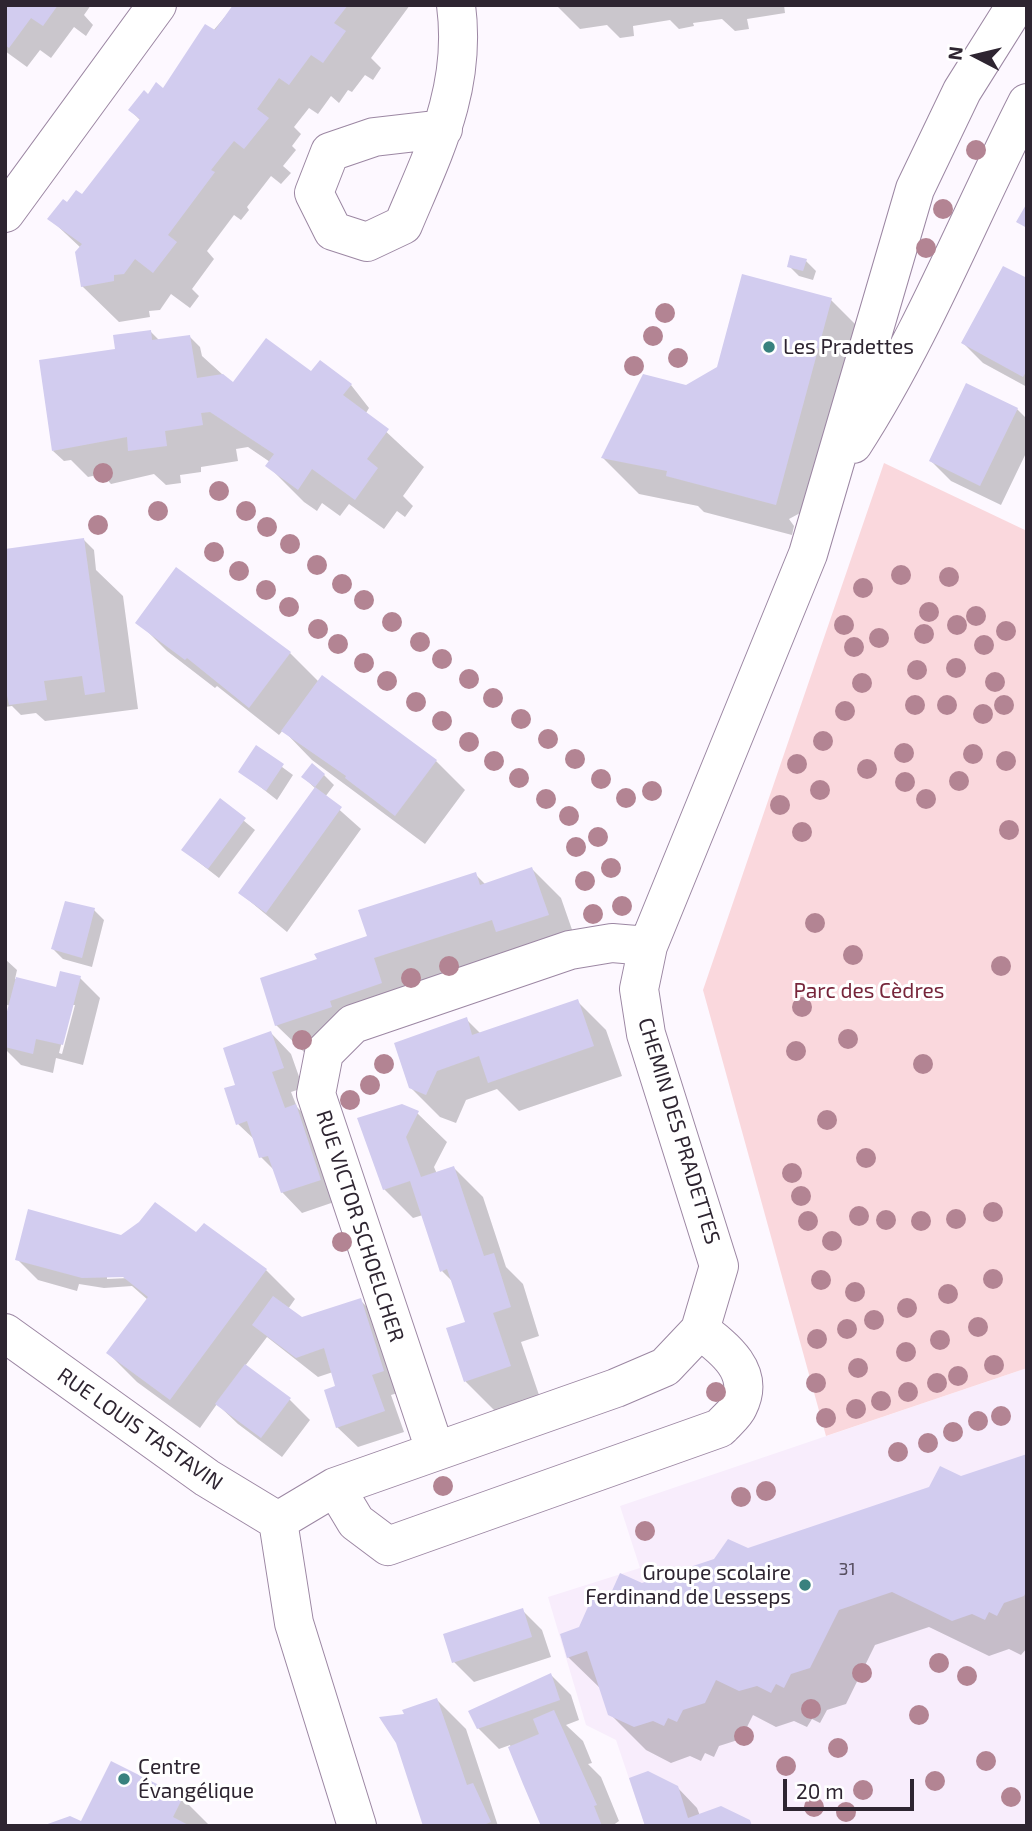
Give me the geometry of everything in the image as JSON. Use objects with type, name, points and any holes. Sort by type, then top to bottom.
[{"type":"street","points":[[5,213],[157,5]]},
{"type":"street","points":[[443,129],[454,93],[459,52],[456,5]]},
{"type":"street","name":"CHEMIN DES PRADETTES","points":[[278,1521],[335,1487],[616,1388],[665,1367],[700,1330],[719,1266],[646,1034],[639,989],[649,946],[808,554],[915,189],[962,91],[1016,5]]},
{"type":"street","name":"CHEMIN DES PRADETTES","points":[[833,476],[882,398],[1027,103]]},
{"type":"street","name":"RUE VICTOR SCHOELCHER","points":[[435,1450],[316,1094],[324,1053],[353,1024],[570,950],[612,943],[649,946]]},
{"type":"street","points":[[335,1487],[356,1522],[388,1546],[720,1428],[739,1406],[743,1379],[731,1353],[700,1330]]},
{"type":"street","name":"RUE LOUIS TASTAVIN","points":[[5,1334],[207,1478],[278,1521]]},
{"type":"street","points":[[278,1521],[294,1623],[357,1826]]},
{"type":"shaded area","name":"Groupe scolaire Ferdinand de Lesseps","points":[[1027,1368],[1027,1826],[645,1826],[616,1740],[586,1725],[548,1597],[640,1568],[620,1506]]},
{"type":"green space","name":"Parc des Cèdres","points":[[884,463],[1027,531],[1027,1368],[826,1436],[703,990]]},
{"type":"building","points":[[5,5],[58,5],[43,26],[31,18],[9,48],[5,45]]},
{"type":"building","points":[[233,5],[348,5],[334,23],[346,31],[323,63],[311,55],[289,85],[279,78],[257,109],[269,118],[244,149],[234,141],[211,170],[215,172],[168,235],[177,242],[153,273],[135,259],[124,274],[114,275],[114,281],[81,287],[75,252],[82,244],[47,219],[63,199],[67,202],[76,190],[82,194],[140,119],[128,110],[144,90],[148,94],[156,82],[163,88],[205,24],[215,30]]},
{"type":"building","points":[[1027,203],[1027,228],[1016,222]]},
{"type":"building","points":[[790,255],[807,259],[803,271],[787,267]]},
{"type":"building","points":[[1003,266],[1027,278],[1027,370],[1023,377],[961,343]]},
{"type":"building","points":[[742,274],[832,298],[776,505],[666,476],[667,471],[601,458],[643,374],[686,385],[717,367]]},
{"type":"building","points":[[151,330],[152,340],[190,335],[197,378],[223,374],[233,382],[266,338],[311,371],[320,360],[352,384],[343,395],[389,429],[367,459],[378,468],[355,500],[312,469],[298,490],[265,466],[274,454],[210,412],[201,413],[203,425],[165,431],[167,446],[128,451],[127,437],[52,451],[39,360],[115,349],[113,335]]},
{"type":"building","points":[[966,383],[1018,408],[980,486],[929,461]]},
{"type":"building","points":[[84,538],[105,692],[85,695],[82,676],[44,681],[47,700],[9,705],[5,686],[5,549]]},
{"type":"building","points":[[176,567],[291,652],[249,708],[187,658],[185,660],[135,623]]},
{"type":"building","points":[[322,675],[437,760],[395,816],[345,778],[346,776],[281,731]]},
{"type":"building","points":[[256,745],[284,764],[266,791],[238,772]]},
{"type":"building","points":[[312,763],[325,774],[315,787],[301,777]]},
{"type":"building","points":[[315,787],[342,807],[266,913],[238,893]]},
{"type":"building","points":[[220,798],[246,818],[208,869],[181,850]]},
{"type":"building","points":[[532,867],[549,915],[496,932],[492,920],[374,958],[382,983],[330,1001],[332,1007],[275,1026],[260,978],[317,959],[314,954],[367,936],[358,910],[476,872],[480,885]]},
{"type":"building","points":[[65,901],[95,908],[82,958],[51,949]]},
{"type":"building","points":[[60,971],[81,976],[63,1045],[36,1039],[33,1054],[5,1047],[5,1019],[16,977],[56,987]]},
{"type":"building","points":[[578,999],[594,1046],[488,1083],[479,1056],[437,1071],[426,1095],[409,1088],[394,1043],[467,1017],[472,1035]]},
{"type":"building","points":[[271,1031],[284,1068],[272,1072],[285,1108],[296,1104],[321,1180],[281,1193],[268,1156],[259,1158],[247,1121],[236,1125],[224,1088],[235,1085],[223,1048]]},
{"type":"building","points":[[402,1104],[419,1111],[406,1137],[421,1177],[454,1166],[484,1256],[494,1253],[511,1307],[493,1313],[511,1366],[464,1382],[446,1328],[465,1322],[447,1269],[440,1272],[410,1181],[383,1190],[357,1118]]},
{"type":"building","points":[[155,1202],[196,1232],[204,1223],[267,1269],[170,1400],[106,1353],[148,1297],[123,1277],[82,1278],[15,1260],[28,1209],[121,1235],[139,1222]]},
{"type":"building","points":[[273,1296],[302,1317],[361,1298],[384,1371],[372,1375],[385,1411],[336,1428],[324,1390],[335,1386],[324,1348],[296,1358],[252,1325]]},
{"type":"building","points":[[245,1364],[291,1398],[261,1438],[215,1404]]},
{"type":"building","points":[[1027,1454],[1027,1590],[1024,1596],[1004,1603],[997,1616],[989,1612],[985,1620],[972,1614],[952,1621],[892,1592],[839,1610],[810,1668],[791,1674],[784,1688],[776,1684],[771,1693],[757,1686],[739,1691],[716,1680],[705,1703],[683,1710],[677,1722],[668,1718],[664,1726],[653,1721],[634,1727],[608,1715],[587,1651],[567,1658],[560,1634],[579,1627],[591,1600],[611,1593],[620,1573],[642,1583],[714,1559],[728,1539],[748,1548],[929,1487],[940,1466],[961,1476]]},
{"type":"building","points":[[523,1608],[532,1637],[452,1663],[443,1634]]},
{"type":"building","points":[[551,1673],[560,1700],[477,1729],[468,1711]]},
{"type":"building","points":[[437,1698],[467,1785],[473,1783],[491,1822],[481,1826],[423,1826],[396,1743],[379,1717],[404,1714],[402,1710]]},
{"type":"building","points":[[554,1710],[597,1805],[594,1806],[602,1826],[541,1826],[523,1784],[508,1747],[539,1734],[533,1719]]},
{"type":"building","name":"Centre Évangélique","points":[[111,1761],[183,1797],[173,1817],[190,1826],[42,1826],[70,1816],[81,1821]]},
{"type":"building","points":[[648,1771],[678,1786],[688,1818],[721,1806],[750,1820],[752,1826],[645,1826],[629,1778]]},
{"type":"place","name":"Les Pradettes","points":[[769,347]]},
{"type":"place","name":"Groupe scolaire Ferdinand de Lesseps","points":[[805,1585]]},
{"type":"place","name":"Centre Évangélique","points":[[124,1779]]}]
